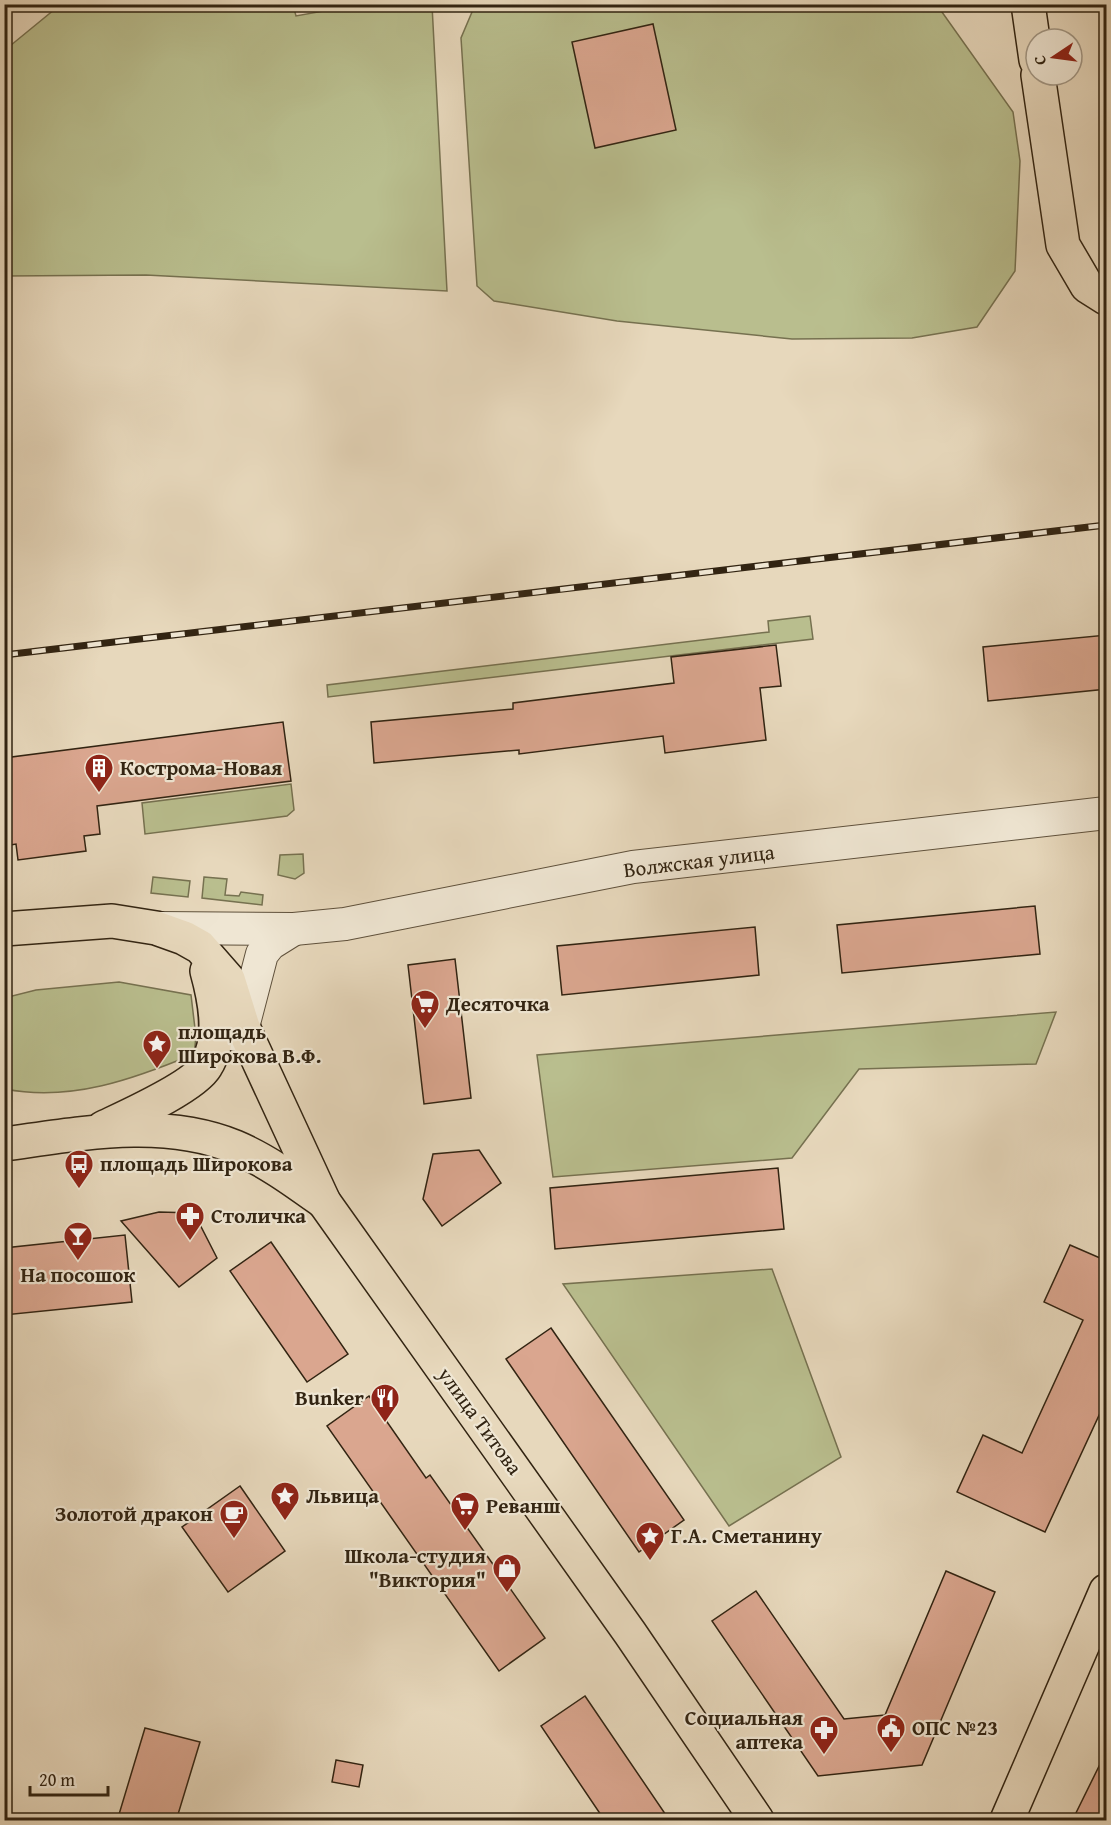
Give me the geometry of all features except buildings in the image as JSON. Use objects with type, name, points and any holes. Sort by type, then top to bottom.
[{"type":"main road","points":[[1028,4],[1031,27]]},
{"type":"main road","points":[[1040,87],[1063,245],[1087,286],[1107,298]]},
{"type":"main road","points":[[4,929],[112,921],[156,928],[184,938],[200,947],[228,979],[243,1027],[324,1202]]},
{"type":"main road","points":[[99,1130],[141,1110],[191,1080],[206,1067],[216,1041],[215,1014],[211,984],[200,947]]},
{"type":"main road","points":[[4,1144],[99,1130],[185,1133],[235,1147],[283,1173],[324,1202]]},
{"type":"main road","name":"улица Титова","points":[[324,1202],[630,1633],[750,1815]]},
{"type":"main road","points":[[981,1821],[1013,1807],[1107,1591]]},
{"type":"main road","points":[[750,1815],[779,1821]]},
{"type":"street","name":"Волжская улица","points":[[156,928],[294,929],[345,924],[633,867],[1107,813]]},
{"type":"street","points":[[206,1067],[243,1027],[262,954],[270,944],[294,929]]},
{"type":"green space","points":[[60,5],[293,5],[296,16],[357,5],[432,5],[447,291],[146,275],[5,276],[5,50]]},
{"type":"green space","points":[[475,5],[937,5],[1013,112],[1020,161],[1015,271],[977,327],[912,338],[792,339],[617,321],[494,301],[477,286],[461,38]]},
{"type":"green space","points":[[810,616],[813,639],[328,697],[327,685],[769,632],[768,621]]},
{"type":"green space","points":[[291,784],[294,810],[287,816],[145,834],[142,803]]},
{"type":"green space","points":[[303,854],[304,873],[295,879],[278,875],[280,855]]},
{"type":"green space","points":[[153,877],[190,881],[188,897],[151,893]]},
{"type":"green space","points":[[204,877],[227,879],[225,895],[239,896],[241,892],[263,895],[262,905],[202,898]]},
{"type":"green space","points":[[119,982],[191,995],[196,1037],[194,1054],[148,1072],[102,1086],[54,1093],[5,1089],[4,998],[36,990]]},
{"type":"green space","points":[[1056,1012],[1036,1064],[859,1069],[792,1158],[553,1177],[537,1055]]},
{"type":"green space","points":[[772,1269],[841,1457],[729,1526],[563,1284]]},
{"type":"railway","points":[[4,655],[1106,525]]},
{"type":"place","name":"Кострома-Новая","points":[[99,794]]},
{"type":"place","name":"Десяточка","points":[[425,1030]]},
{"type":"place","name":"площадь Широкова В.Ф.","points":[[157,1070]]},
{"type":"place","name":"площадь Широкова","points":[[79,1190]]},
{"type":"place","name":"Столичка","points":[[190,1242]]},
{"type":"place","name":"На посошок","points":[[78,1262]]},
{"type":"place","name":"Bunker","points":[[385,1424]]},
{"type":"place","name":"Львица","points":[[285,1522]]},
{"type":"place","name":"Реванш","points":[[465,1532]]},
{"type":"place","name":"Золотой дракон","points":[[234,1540]]},
{"type":"place","name":"Г.А. Сметанину","points":[[650,1562]]},
{"type":"place","name":"Школа-студия \"Виктория\"","points":[[507,1594]]},
{"type":"place","name":"ОПС №23","points":[[891,1754]]},
{"type":"place","name":"Социальная аптека","points":[[824,1756]]}]
